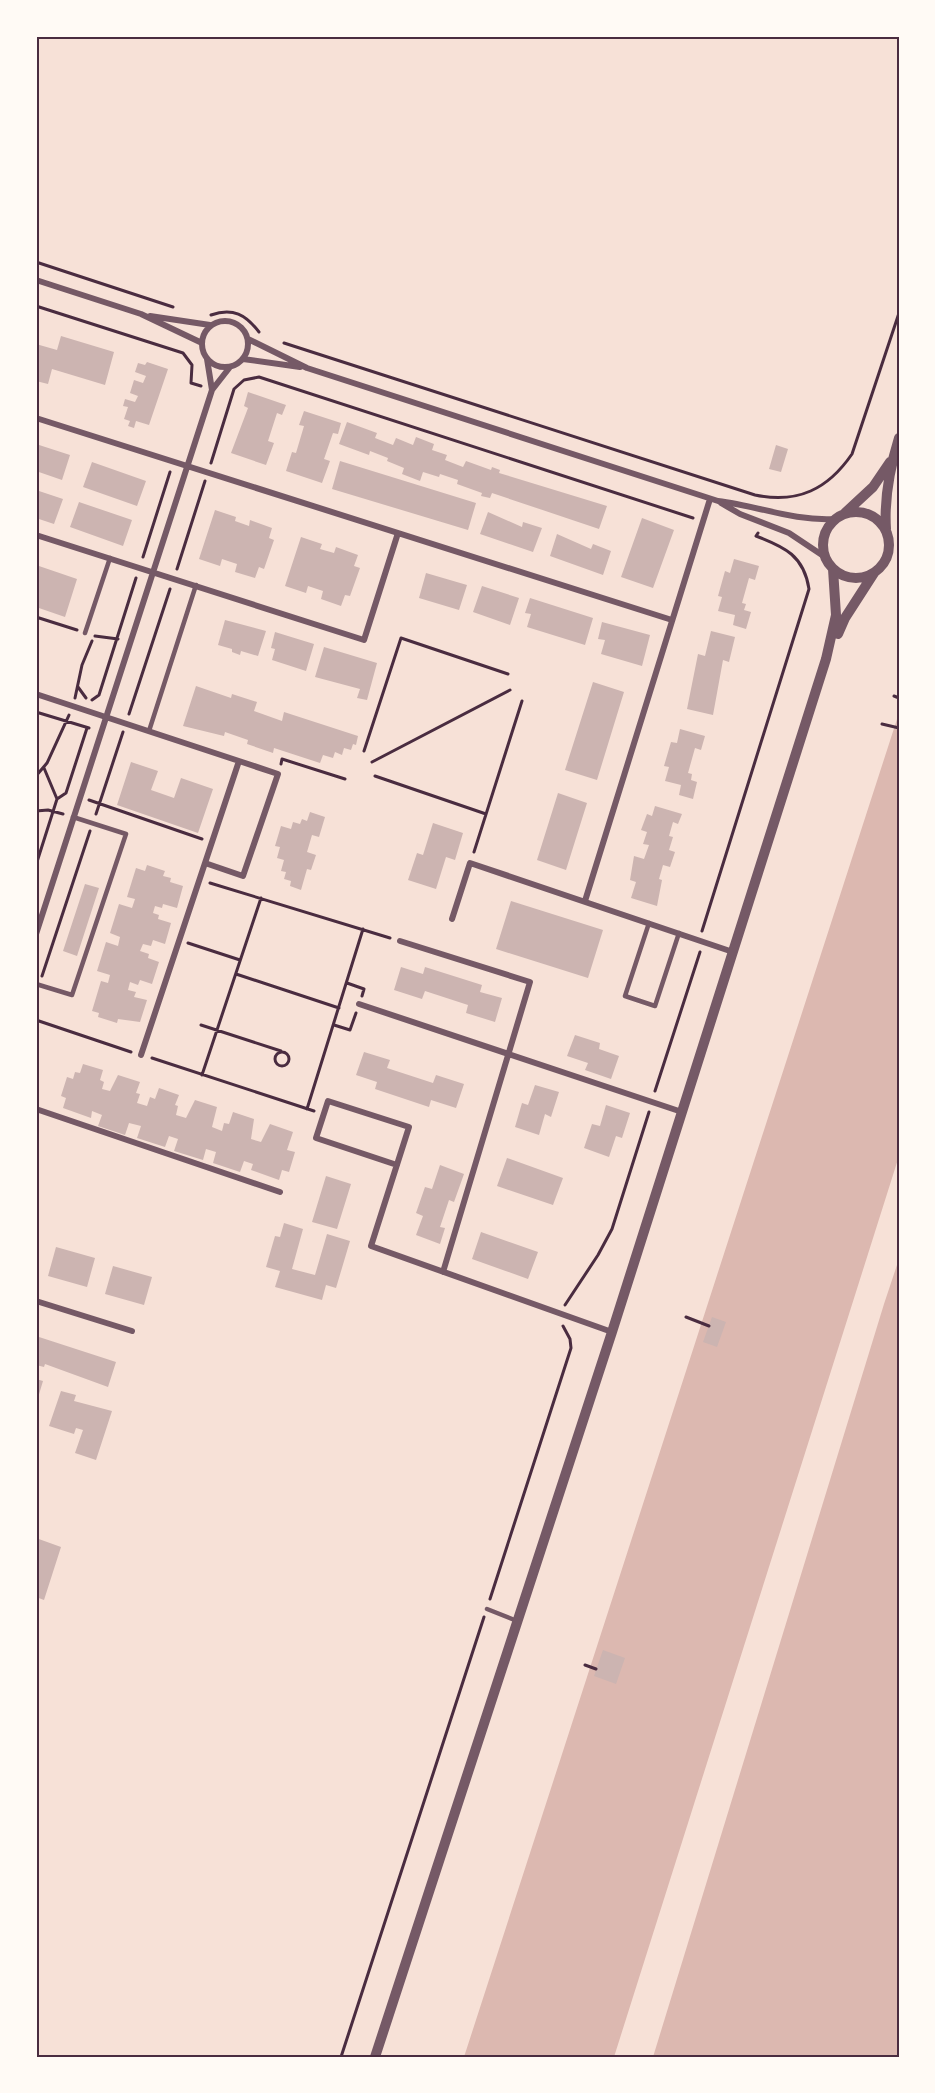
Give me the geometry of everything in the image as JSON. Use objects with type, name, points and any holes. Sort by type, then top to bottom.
[{"type":"street","points":[[36,280],[141,314],[201,343]]},
{"type":"street","points":[[36,934],[212,390],[230,367],[243,359],[247,352],[248,339],[244,329],[231,321],[224,320],[210,325],[141,314]]},
{"type":"street","points":[[210,325],[201,343],[207,359],[212,390]]},
{"type":"street","points":[[248,339],[307,368],[710,499],[746,504],[796,518],[838,517],[853,511],[867,513],[879,521],[886,532]]},
{"type":"street","points":[[207,359],[214,364],[230,367]]},
{"type":"street","points":[[243,359],[307,368]]},
{"type":"street","points":[[36,418],[672,620]]},
{"type":"street","points":[[826,659],[845,618],[888,554],[886,498],[892,460],[899,438]]},
{"type":"street","points":[[825,557],[823,537],[838,517],[873,487],[892,460]]},
{"type":"street","points":[[585,901],[710,499]]},
{"type":"street","points":[[375,2057],[612,1332],[826,659],[836,615],[833,569],[825,557],[789,533],[740,514],[718,501]]},
{"type":"street","points":[[36,535],[364,640],[398,533]]},
{"type":"street","points":[[833,569],[853,578],[875,572]]},
{"type":"street","points":[[36,694],[278,774],[243,876],[205,862]]},
{"type":"street","points":[[141,1055],[239,761]]},
{"type":"street","points":[[452,920],[470,863],[733,952]]},
{"type":"street","points":[[400,941],[530,982],[443,1272]]},
{"type":"street","points":[[359,1005],[682,1112]]},
{"type":"street","points":[[397,1165],[316,1138],[328,1101],[409,1127],[397,1165],[371,1246],[612,1332]]},
{"type":"street","points":[[36,1109],[280,1192]]},
{"type":"street","points":[[36,1301],[132,1331]]},
{"type":"lane","points":[[86,633],[110,558]]},
{"type":"lane","points":[[149,731],[195,585]]},
{"type":"lane","points":[[37,985],[72,996],[126,834],[73,817]]},
{"type":"lane","points":[[649,923],[625,996],[655,1006],[679,933]]},
{"type":"lane","points":[[487,1609],[517,1621]]},
{"type":"path","points":[[36,262],[177,308]]},
{"type":"path","points":[[36,306],[183,353],[192,365],[191,382],[202,387],[199,397]]},
{"type":"path","points":[[205,316],[229,310],[238,313],[263,335]]},
{"type":"path","points":[[275,340],[755,495],[771,497],[804,494],[818,489],[841,470],[852,454],[899,313]]},
{"type":"path","points":[[212,390],[232,396]]},
{"type":"path","points":[[78,687],[88,700],[93,700],[99,695],[173,462]]},
{"type":"path","points":[[341,2057],[571,1348],[570,1339],[563,1328],[562,1314],[612,1228],[700,952],[699,940],[809,589],[802,564],[795,555],[786,547],[756,536]]},
{"type":"path","points":[[36,617],[95,636],[82,665],[73,706],[44,768],[36,776]]},
{"type":"path","points":[[364,751],[401,638],[508,674]]},
{"type":"path","points":[[372,762],[510,690]]},
{"type":"path","points":[[894,696],[899,698]]},
{"type":"path","points":[[470,863],[522,701]]},
{"type":"path","points":[[36,711],[100,732]]},
{"type":"path","points":[[882,724],[899,728]]},
{"type":"path","points":[[57,800],[66,793],[87,728]]},
{"type":"path","points":[[278,774],[282,759],[345,779]]},
{"type":"path","points":[[36,865],[57,800],[44,768]]},
{"type":"path","points":[[375,776],[486,814]]},
{"type":"path","points":[[80,797],[212,842]]},
{"type":"path","points":[[37,985],[100,804]]},
{"type":"path","points":[[36,811],[54,812],[73,817]]},
{"type":"path","points":[[200,879],[400,941]]},
{"type":"path","points":[[202,1075],[261,898]]},
{"type":"path","points":[[307,1109],[363,930]]},
{"type":"path","points":[[179,940],[240,960]]},
{"type":"path","points":[[236,974],[339,1008]]},
{"type":"path","points":[[347,983],[364,989]]},
{"type":"path","points":[[36,1020],[324,1115]]},
{"type":"path","points":[[201,1024],[281,1051],[288,1054],[290,1058],[284,1066],[277,1065],[275,1060],[277,1053],[281,1051]]},
{"type":"path","points":[[333,1025],[350,1030]]},
{"type":"path","points":[[686,1317],[709,1326]]},
{"type":"path","points":[[585,1665],[596,1669]]},
{"type":"shaded area","points":[[899,713],[899,1156],[614,2057],[464,2057]]},
{"type":"shaded area","points":[[899,1259],[899,2057],[653,2057],[884,1304]]},
{"type":"building","points":[[61,336],[114,352],[105,385],[52,369],[48,384],[36,381],[36,344],[57,350]]},
{"type":"building","points":[[147,362],[168,369],[149,425],[136,421],[134,428],[128,426],[130,421],[124,419],[128,407],[123,406],[125,399],[135,402],[138,396],[130,393],[134,380],[143,383],[146,376],[135,372],[138,363],[145,365]]},
{"type":"building","points":[[248,392],[286,405],[282,415],[277,413],[268,441],[274,443],[266,465],[231,453],[248,408],[244,406]]},
{"type":"building","points":[[304,411],[341,423],[338,434],[333,433],[324,459],[330,461],[322,483],[286,471],[292,452],[296,453],[304,426],[299,425]]},
{"type":"building","points":[[347,422],[377,433],[375,438],[393,445],[396,438],[413,445],[416,437],[434,444],[432,450],[447,455],[445,460],[463,467],[466,461],[491,470],[492,467],[500,470],[499,473],[607,506],[599,529],[492,493],[490,498],[481,496],[482,493],[457,484],[458,480],[440,474],[439,477],[423,472],[420,481],[402,474],[404,468],[387,461],[388,458],[370,451],[369,455],[339,444]]},
{"type":"building","points":[[36,444],[70,455],[62,480],[36,471]]},
{"type":"building","points":[[776,445],[788,449],[781,472],[769,469]]},
{"type":"building","points":[[340,461],[476,503],[468,530],[332,489]]},
{"type":"building","points":[[92,462],[146,481],[137,506],[83,487]]},
{"type":"building","points":[[36,490],[63,499],[54,524],[36,518]]},
{"type":"building","points":[[79,502],[132,520],[123,546],[70,527]]},
{"type":"building","points":[[215,510],[236,517],[235,521],[249,526],[250,520],[272,528],[269,538],[274,540],[264,569],[259,567],[255,578],[235,572],[237,564],[222,559],[220,566],[199,559]]},
{"type":"building","points":[[488,512],[522,527],[523,522],[542,528],[533,552],[480,534]]},
{"type":"building","points":[[642,518],[674,530],[653,588],[621,577]]},
{"type":"building","points":[[557,534],[591,549],[593,544],[611,551],[603,575],[550,556]]},
{"type":"building","points":[[301,537],[322,544],[320,549],[334,553],[336,547],[358,555],[354,566],[360,568],[350,596],[345,595],[341,606],[321,599],[323,591],[308,586],[306,593],[285,586]]},
{"type":"building","points":[[734,559],[759,566],[755,580],[749,578],[742,603],[746,604],[744,610],[751,612],[746,629],[733,625],[735,615],[718,611],[722,597],[718,596],[725,571],[730,573]]},
{"type":"building","points":[[36,565],[77,579],[65,617],[36,607]]},
{"type":"building","points":[[426,573],[467,585],[459,610],[419,598]]},
{"type":"building","points":[[482,586],[519,598],[510,625],[473,612]]},
{"type":"building","points":[[530,598],[593,618],[585,645],[527,627],[531,614],[525,613]]},
{"type":"building","points":[[225,620],[266,631],[258,656],[241,651],[240,655],[232,652],[232,649],[218,645]]},
{"type":"building","points":[[602,622],[650,635],[642,666],[601,654],[605,640],[598,639]]},
{"type":"building","points":[[711,631],[735,637],[729,662],[723,660],[713,715],[687,709],[698,654],[705,656]]},
{"type":"building","points":[[275,632],[314,644],[306,671],[272,660],[275,649],[271,648]]},
{"type":"building","points":[[324,647],[377,663],[367,700],[357,698],[360,689],[315,677]]},
{"type":"building","points":[[593,682],[624,692],[597,780],[565,770]]},
{"type":"building","points":[[196,686],[231,698],[232,694],[257,702],[254,711],[282,721],[284,712],[358,736],[356,745],[353,744],[351,750],[344,748],[342,755],[335,752],[333,758],[323,755],[320,763],[274,748],[273,753],[247,744],[248,740],[225,732],[224,736],[183,726]]},
{"type":"building","points":[[680,729],[705,736],[701,750],[695,748],[688,773],[692,774],[691,780],[697,782],[693,799],[679,795],[681,785],[665,781],[669,767],[664,766],[671,742],[677,743]]},
{"type":"building","points":[[131,762],[158,771],[151,790],[174,798],[181,778],[213,789],[198,833],[117,805]]},
{"type":"building","points":[[558,793],[587,803],[566,870],[537,860]]},
{"type":"building","points":[[655,806],[682,814],[678,824],[673,822],[669,836],[673,837],[669,850],[675,852],[670,867],[663,865],[659,879],[662,880],[657,906],[631,898],[636,882],[630,880],[634,856],[644,859],[649,845],[643,844],[647,832],[641,830],[647,814],[652,816]]},
{"type":"building","points":[[310,812],[325,817],[319,837],[312,835],[307,852],[316,855],[311,870],[307,869],[301,890],[290,886],[291,881],[284,879],[286,872],[281,871],[284,860],[277,858],[280,847],[275,846],[281,826],[291,829],[293,822],[300,824],[302,819],[307,821]]},
{"type":"building","points":[[433,823],[463,833],[455,860],[446,857],[436,889],[408,880],[417,853],[423,855]]},
{"type":"building","points":[[147,865],[165,871],[163,876],[171,878],[170,882],[183,886],[177,908],[163,904],[162,908],[155,906],[153,913],[159,915],[158,919],[171,923],[165,944],[153,940],[151,946],[143,944],[140,951],[149,954],[148,958],[159,962],[152,984],[140,980],[138,985],[130,982],[128,990],[136,992],[134,997],[147,1000],[140,1022],[118,1019],[117,1023],[98,1017],[99,1013],[92,1011],[101,981],[108,983],[110,975],[97,971],[106,942],[118,946],[120,937],[110,933],[119,904],[132,908],[135,899],[127,897],[136,868],[145,871]]},
{"type":"building","points":[[85,884],[99,888],[77,956],[63,951]]},
{"type":"building","points":[[511,901],[603,930],[588,978],[496,949]]},
{"type":"building","points":[[401,967],[423,974],[425,967],[482,985],[480,992],[502,998],[495,1022],[466,1013],[468,1005],[425,991],[422,999],[394,990]]},
{"type":"building","points":[[575,1035],[600,1043],[599,1049],[619,1056],[611,1079],[585,1070],[588,1063],[567,1056]]},
{"type":"building","points":[[364,1052],[390,1060],[387,1068],[433,1083],[436,1075],[464,1084],[456,1108],[431,1100],[429,1107],[375,1089],[377,1082],[356,1075]]},
{"type":"building","points":[[83,1064],[103,1070],[100,1080],[104,1082],[102,1089],[110,1091],[118,1075],[140,1082],[136,1093],[140,1094],[137,1103],[147,1106],[150,1097],[155,1099],[159,1088],[179,1095],[175,1105],[178,1106],[176,1115],[186,1118],[195,1100],[217,1107],[212,1127],[222,1131],[224,1123],[229,1124],[233,1112],[254,1119],[251,1139],[261,1142],[270,1124],[293,1132],[287,1150],[295,1152],[289,1172],[282,1170],[279,1180],[251,1170],[253,1164],[244,1161],[240,1172],[213,1163],[216,1152],[206,1149],[203,1160],[174,1151],[178,1139],[169,1136],[165,1147],[137,1138],[141,1126],[129,1123],[125,1135],[98,1126],[102,1115],[92,1111],[91,1118],[63,1108],[66,1098],[61,1096],[67,1077],[73,1079],[75,1072],[80,1073]]},
{"type":"building","points":[[535,1085],[559,1092],[551,1117],[545,1114],[539,1135],[515,1127],[522,1103],[528,1105]]},
{"type":"building","points":[[606,1105],[630,1113],[622,1138],[616,1136],[609,1157],[584,1148],[592,1124],[600,1126]]},
{"type":"building","points":[[507,1158],[563,1178],[553,1205],[497,1186]]},
{"type":"building","points":[[440,1165],[464,1174],[454,1202],[449,1200],[440,1227],[445,1228],[440,1244],[416,1235],[423,1216],[416,1213],[425,1187],[432,1189]]},
{"type":"building","points":[[326,1176],[351,1184],[337,1229],[312,1222]]},
{"type":"building","points":[[284,1223],[303,1229],[292,1269],[315,1275],[327,1234],[350,1241],[336,1288],[326,1285],[322,1300],[275,1287],[280,1271],[266,1267],[275,1236],[280,1237]]},
{"type":"building","points":[[481,1232],[538,1252],[528,1279],[472,1259]]},
{"type":"building","points":[[56,1247],[95,1258],[87,1287],[48,1276]]},
{"type":"building","points":[[113,1266],[152,1277],[144,1305],[105,1294]]},
{"type":"building","points":[[712,1317],[726,1322],[717,1347],[703,1342]]},
{"type":"building","points":[[39,1337],[116,1362],[108,1387],[45,1364],[44,1367],[36,1365],[36,1348]]},
{"type":"building","points":[[36,1379],[43,1381],[37,1401],[36,1401]]},
{"type":"building","points":[[61,1391],[76,1395],[74,1401],[112,1411],[96,1460],[75,1453],[83,1430],[76,1428],[74,1434],[49,1426]]},
{"type":"building","points":[[36,1538],[61,1547],[44,1600],[36,1597]]},
{"type":"building","points":[[603,1650],[625,1658],[616,1684],[594,1676]]}]
